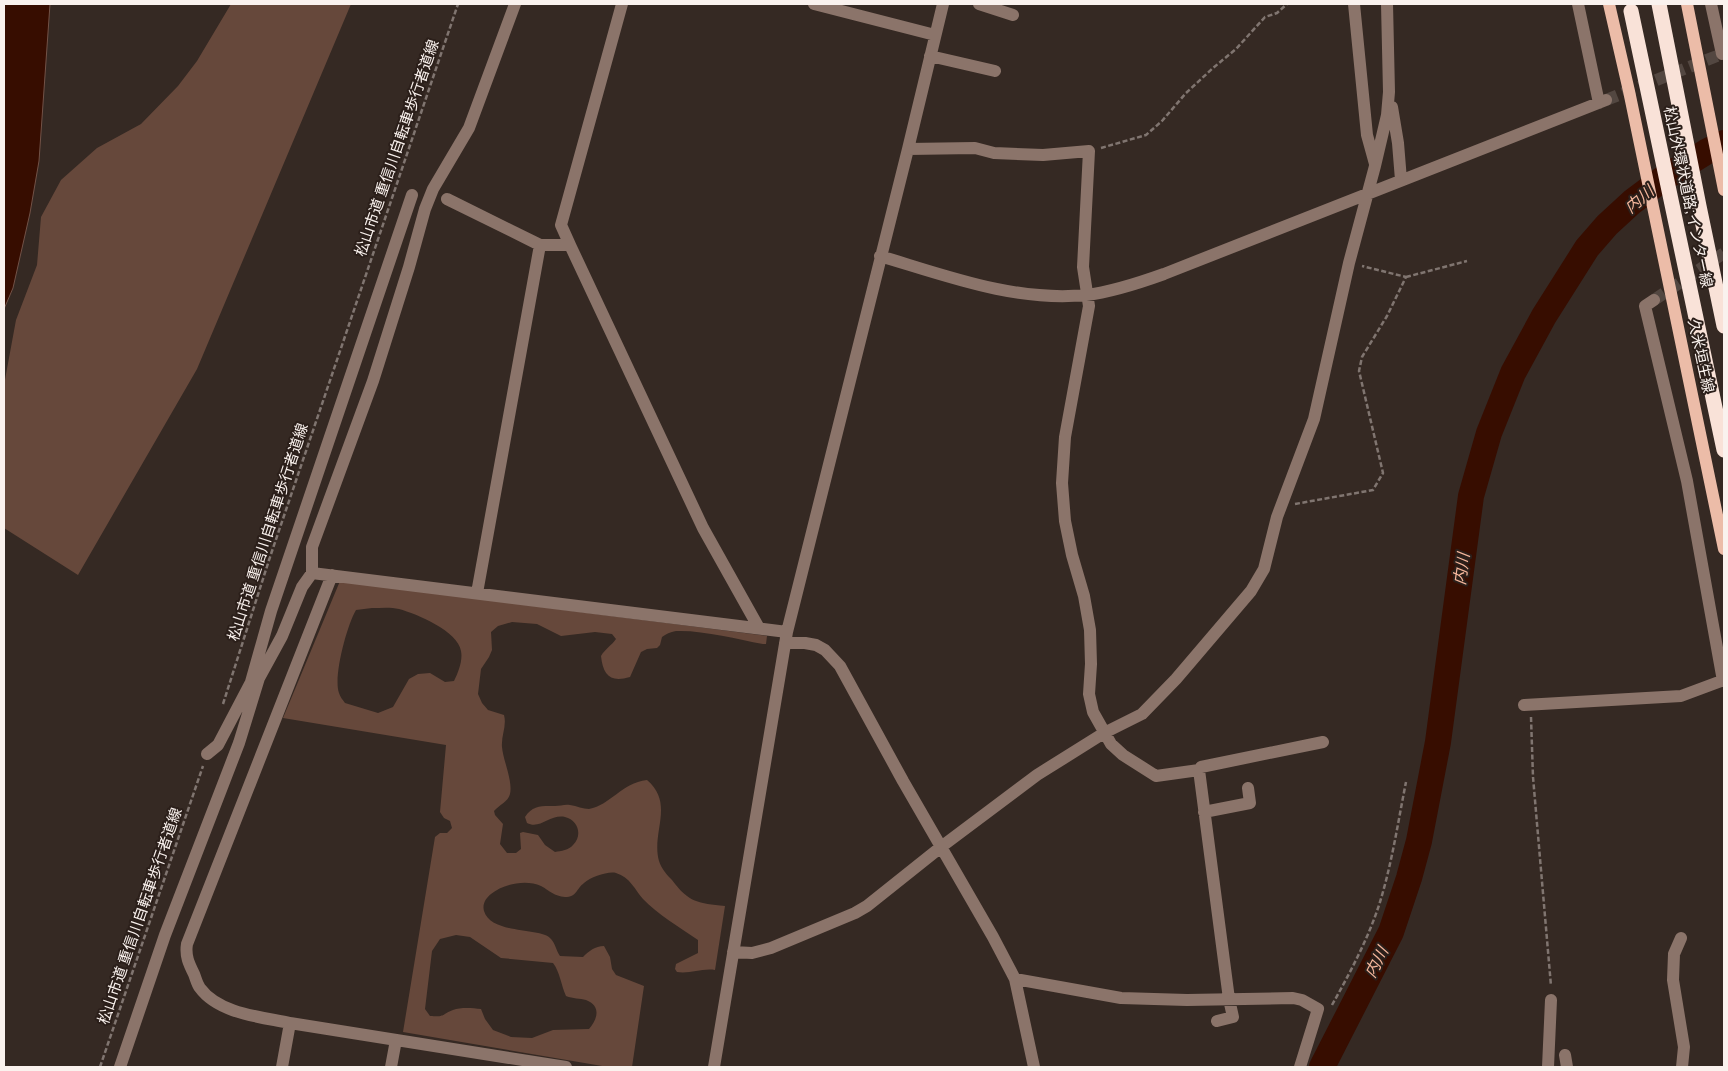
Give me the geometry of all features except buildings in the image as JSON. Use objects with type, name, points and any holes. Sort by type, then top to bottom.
[{"type":"highway","name":"松山外環状道路;インター線","points":[[1659,4],[1724,326]]},
{"type":"highway","name":"松山外環状道路;インター線","points":[[1631,11],[1724,450]]},
{"type":"main road","name":"久米垣生線","points":[[1609,4],[1724,549]]},
{"type":"main road","points":[[1687,4],[1724,190]]},
{"type":"street","points":[[207,754],[218,745],[282,636],[302,587],[312,573],[312,547],[373,381],[425,209],[433,189],[469,128],[515,4]]},
{"type":"street","points":[[622,4],[561,225],[703,528],[759,628]]},
{"type":"street","points":[[814,4],[935,35]]},
{"type":"street","points":[[714,1067],[786,638],[908,149],[942,4]]},
{"type":"street","points":[[978,4],[1013,15]]},
{"type":"street","points":[[1354,4],[1368,134],[1375,166]]},
{"type":"street","points":[[733,952],[752,953],[771,948],[855,913],[867,906],[941,847],[1037,775],[1104,733],[1142,714],[1226,623],[1251,591],[1264,569],[1281,507],[1314,419],[1349,263],[1387,115],[1389,92],[1388,4]]},
{"type":"street","points":[[880,256],[982,286],[1054,297],[1088,295],[1138,283],[1164,274],[1602,101],[1578,4]]},
{"type":"street","points":[[1711,4],[1721,54]]},
{"type":"street","points":[[930,56],[995,71]]},
{"type":"street","points":[[1389,92],[1398,143],[1401,180]]},
{"type":"street","points":[[908,149],[975,148],[994,153],[1043,155],[1089,151],[1083,267],[1088,295],[1088,317],[1065,437],[1062,483],[1065,521],[1072,555],[1084,596],[1090,630],[1091,664],[1089,694],[1093,712],[1111,744],[1123,755],[1156,776],[1199,770],[1201,767],[1323,742]]},
{"type":"street","points":[[120,1067],[165,935],[218,802],[239,743],[271,611],[412,195]]},
{"type":"street","points":[[447,199],[540,245],[570,245]]},
{"type":"street","points":[[477,593],[540,245]]},
{"type":"street","points":[[1527,704],[1681,696],[1723,681],[1687,481],[1646,306],[1654,300]]},
{"type":"street","points":[[312,573],[759,628],[786,638],[816,645],[825,650],[840,666],[1015,979],[1034,1067]]},
{"type":"street","points":[[332,574],[186,944],[185,955],[199,988],[206,995],[228,1008],[290,1023],[396,1040],[494,1062],[566,1067]]},
{"type":"street","points":[[1199,770],[1229,999],[1233,1017],[1218,1021]]},
{"type":"street","points":[[1204,812],[1250,803],[1248,788]]},
{"type":"street","points":[[1680,938],[1674,954],[1673,980],[1684,1047],[1682,1067]]},
{"type":"street","points":[[1015,979],[1121,998],[1293,998],[1302,1000],[1318,1009],[1300,1067]]},
{"type":"street","points":[[1548,1067],[1551,1000]]},
{"type":"street","points":[[282,1067],[290,1023]]},
{"type":"street","points":[[391,1067],[396,1040]]},
{"type":"path","name":"松山市道 重信川自転車歩行者道線","points":[[222,707],[270,557],[458,4]]},
{"type":"path","points":[[1089,151],[1146,135],[1162,121],[1186,93],[1212,68],[1236,49],[1265,17],[1277,13],[1287,4]]},
{"type":"path","points":[[1349,263],[1406,277],[1468,261]]},
{"type":"path","points":[[1281,507],[1373,490],[1383,473],[1359,371],[1362,357],[1388,316],[1406,277]]},
{"type":"path","points":[[1527,704],[1546,910],[1551,1000]]},
{"type":"path","name":"松山市道 重信川自転車歩行者道線","points":[[100,1067],[207,754]]},
{"type":"path","points":[[1331,1007],[1374,920],[1381,901],[1406,782]]},
{"type":"shaded area","points":[[4,4],[50,4],[39,161],[30,213],[13,288],[4,309]]},
{"type":"shaded area","points":[[231,4],[351,4],[197,369],[78,575],[4,528],[4,385],[16,320],[37,265],[41,217],[61,180],[97,148],[141,124],[178,86],[197,61]]},
{"type":"shaded area","points":[[340,581],[767,636],[766,644],[763,644],[708,633],[672,632],[662,637],[657,648],[641,652],[630,677],[617,679],[606,673],[601,656],[616,639],[612,634],[595,632],[561,636],[537,624],[512,622],[498,626],[491,632],[492,650],[481,669],[478,694],[482,703],[488,710],[504,715],[505,719],[502,747],[511,789],[507,799],[494,811],[503,824],[500,844],[507,853],[516,853],[521,849],[520,833],[523,832],[538,835],[545,845],[555,852],[567,849],[573,845],[578,837],[578,828],[573,821],[560,817],[532,825],[527,823],[525,817],[531,810],[538,807],[568,805],[584,809],[597,807],[630,785],[647,780],[655,789],[660,799],[661,809],[657,850],[663,869],[678,888],[689,898],[701,903],[725,906],[715,970],[677,972],[675,969],[676,964],[698,953],[698,940],[655,910],[643,899],[629,881],[621,875],[609,873],[595,877],[581,885],[569,897],[555,894],[535,884],[508,885],[496,890],[488,897],[484,904],[484,911],[489,919],[496,924],[506,927],[546,935],[551,939],[560,956],[583,957],[592,949],[604,946],[616,975],[644,986],[632,1067],[608,1067],[403,1032],[435,837],[440,833],[447,833],[452,828],[450,821],[444,818],[440,812],[446,745],[283,718]],"holes":[[[393,608],[407,611],[436,624],[453,637],[461,651],[460,667],[454,681],[445,682],[430,673],[418,674],[409,679],[393,707],[378,713],[345,703],[339,694],[338,685],[339,664],[345,639],[356,610]],[[456,935],[470,937],[501,958],[553,963],[566,996],[586,1000],[596,1009],[596,1017],[592,1025],[589,1029],[553,1030],[532,1038],[511,1037],[493,1030],[481,1009],[459,1008],[441,1016],[430,1016],[425,1009],[432,951],[440,939]]]},
{"type":"waterway","name":"内川","points":[[1322,1067],[1391,932],[1409,878],[1419,841],[1438,742],[1471,496],[1489,433],[1513,373],[1544,316],[1587,248],[1607,225],[1632,202],[1664,178],[1724,143]]},
{"type":"tunnel","points":[[1606,100],[1717,56]]},
{"type":"tunnel","points":[[1654,300],[1724,253]]}]
